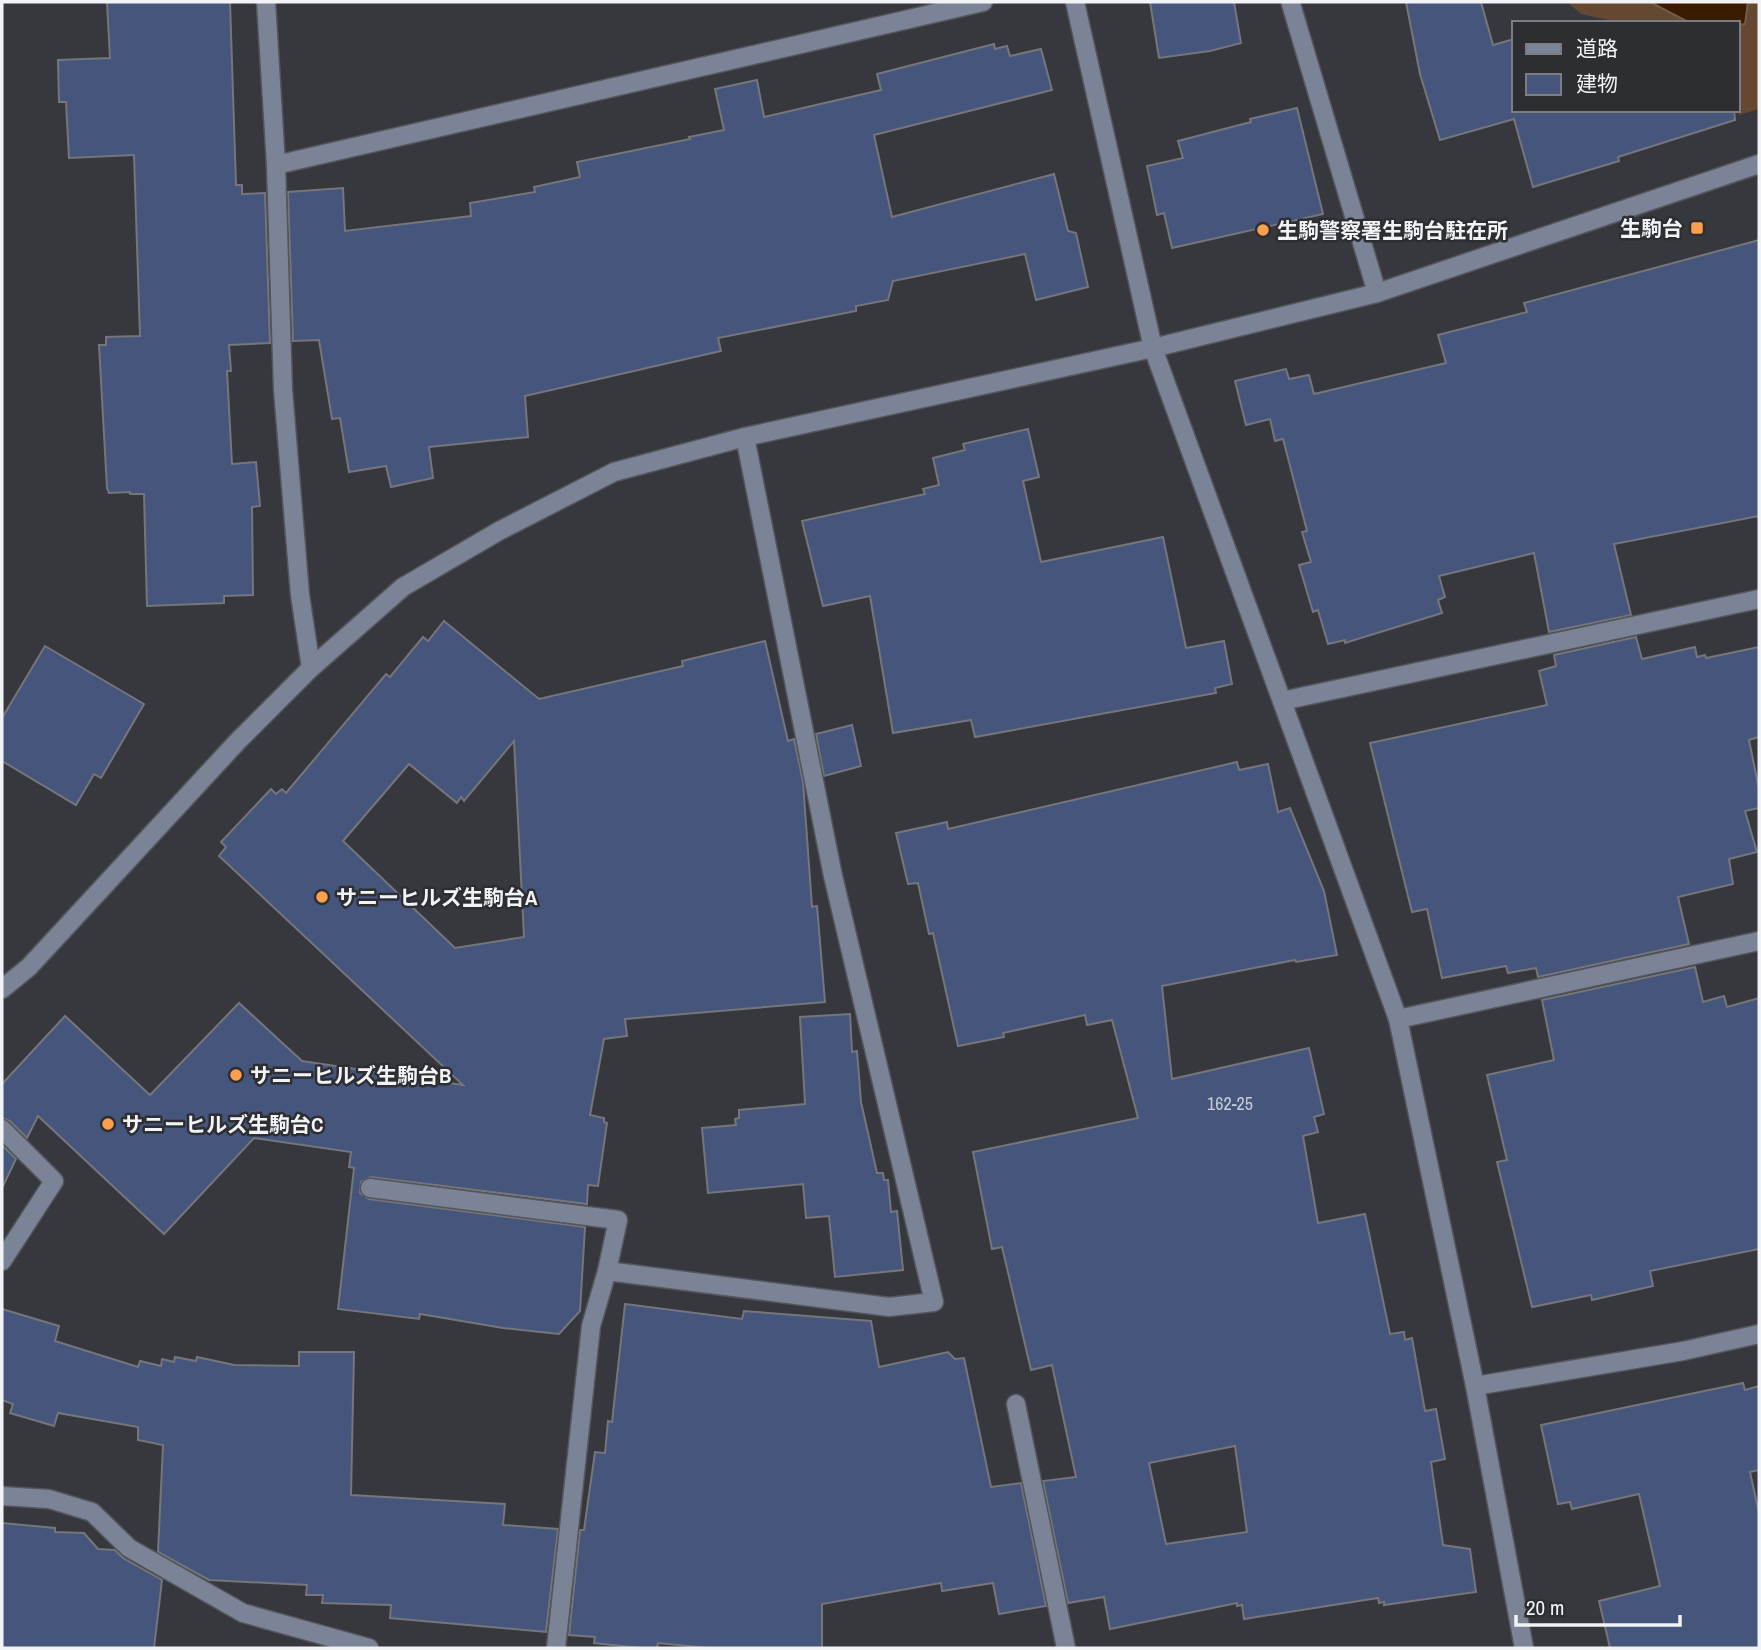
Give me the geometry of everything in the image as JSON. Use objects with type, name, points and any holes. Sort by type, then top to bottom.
[{"type":"street","points":[[266,2],[276,164],[283,390],[300,595],[311,668]]},
{"type":"street","points":[[276,164],[983,2]]},
{"type":"street","points":[[1074,2],[1153,348],[1398,1019],[1475,1385],[1524,1648]]},
{"type":"street","points":[[1291,4],[1377,293]]},
{"type":"street","points":[[2,989],[29,967],[237,742],[311,668],[403,587],[499,531],[614,472],[745,437],[1153,348],[1377,293],[1759,164]]},
{"type":"street","points":[[607,1271],[889,1307],[934,1302],[833,876],[745,437]]},
{"type":"street","points":[[1282,701],[1759,599]]},
{"type":"street","points":[[1398,1019],[1759,941]]},
{"type":"street","points":[[2,1129],[54,1181],[2,1261]]},
{"type":"street","points":[[370,1188],[618,1220],[591,1326],[556,1648]]},
{"type":"street","points":[[1475,1385],[1683,1351],[1759,1334]]},
{"type":"street","points":[[1016,1404],[1066,1648]]},
{"type":"street","points":[[2,1496],[49,1499],[92,1511],[129,1548],[243,1613],[369,1648]]},
{"type":"shaded area","points":[[1567,2],[1759,2],[1759,109],[1739,115],[1740,21],[1613,21],[1581,14]]},
{"type":"shaded area","points":[[1650,2],[1748,2],[1745,24],[1740,25],[1740,21],[1686,21]]},
{"type":"building","points":[[107,2],[230,2],[236,185],[242,185],[242,194],[265,193],[270,343],[229,345],[231,371],[227,371],[232,464],[256,462],[260,506],[252,507],[253,595],[224,596],[224,603],[147,606],[144,494],[109,493],[107,488],[99,345],[106,345],[106,337],[140,336],[134,155],[69,158],[66,102],[59,102],[58,60],[110,58]]},
{"type":"building","points":[[1150,2],[1234,2],[1241,43],[1210,51],[1159,58]]},
{"type":"building","points":[[1406,2],[1481,2],[1493,45],[1512,40],[1512,112],[1734,112],[1735,120],[1618,157],[1619,161],[1533,187],[1514,119],[1440,140],[1420,74]]},
{"type":"building","points":[[994,44],[995,49],[1007,46],[1010,56],[1041,49],[1052,90],[874,135],[892,217],[1054,174],[1068,231],[1076,233],[1088,287],[1036,300],[1025,254],[893,281],[888,300],[856,306],[856,311],[718,338],[721,351],[525,396],[528,437],[429,447],[433,478],[391,487],[386,466],[349,472],[340,418],[332,419],[319,340],[293,341],[288,192],[343,188],[345,231],[471,216],[470,203],[535,192],[534,187],[580,177],[577,162],[724,130],[715,89],[757,80],[764,117],[881,90],[877,74]]},
{"type":"building","points":[[1297,108],[1323,214],[1172,248],[1164,213],[1157,215],[1147,166],[1183,158],[1178,141]]},
{"type":"building","points":[[1759,240],[1759,516],[1614,544],[1631,615],[1549,632],[1534,553],[1439,576],[1445,597],[1438,600],[1442,613],[1345,643],[1345,640],[1328,644],[1318,610],[1313,612],[1299,565],[1311,562],[1302,532],[1307,531],[1283,439],[1275,441],[1270,419],[1246,425],[1235,381],[1286,369],[1289,379],[1309,375],[1314,394],[1446,363],[1438,335],[1527,312],[1524,303]]},
{"type":"building","points":[[1028,429],[1039,477],[1023,481],[1041,562],[1163,537],[1186,648],[1224,641],[1232,684],[1215,688],[1216,693],[975,737],[971,720],[893,733],[870,596],[823,606],[802,521],[925,494],[923,489],[939,485],[933,458],[965,450],[963,444]]},
{"type":"building","points":[[444,621],[539,699],[683,666],[682,661],[765,641],[788,741],[794,739],[803,782],[812,907],[817,906],[825,1002],[625,1019],[627,1036],[604,1039],[590,1115],[604,1118],[607,1123],[598,1186],[588,1185],[587,1204],[371,1177],[361,1182],[360,1193],[369,1199],[585,1227],[580,1311],[559,1334],[420,1314],[419,1319],[338,1309],[354,1168],[349,1167],[351,1152],[254,1138],[164,1234],[38,1116],[27,1138],[10,1121],[2,1118],[2,1084],[65,1016],[150,1095],[239,1003],[302,1061],[463,1085],[219,856],[226,847],[221,842],[271,789],[276,794],[282,789],[286,793],[386,674],[390,677],[423,637],[428,641]],"holes":[[[514,741],[524,937],[455,948],[343,841],[409,764],[457,803],[461,797],[464,801]]]},
{"type":"building","points":[[1636,637],[1642,659],[1695,647],[1697,657],[1705,655],[1706,658],[1759,647],[1759,737],[1749,740],[1759,789],[1759,808],[1745,811],[1757,852],[1729,859],[1733,884],[1678,897],[1689,944],[1538,977],[1536,968],[1508,973],[1506,966],[1442,978],[1427,909],[1412,912],[1370,743],[1547,705],[1539,671],[1556,666],[1554,655]]},
{"type":"building","points":[[45,646],[144,704],[101,778],[94,774],[76,805],[2,761],[2,718]]},
{"type":"building","points":[[852,725],[861,766],[824,776],[816,734]]},
{"type":"building","points":[[1237,762],[1239,770],[1268,764],[1278,812],[1290,808],[1324,891],[1337,955],[1296,962],[1295,960],[1162,986],[1172,1079],[1309,1048],[1324,1114],[1314,1117],[1318,1132],[1303,1136],[1318,1223],[1365,1214],[1390,1334],[1404,1332],[1405,1340],[1412,1338],[1425,1411],[1436,1409],[1445,1459],[1431,1462],[1443,1545],[1470,1549],[1476,1592],[1384,1605],[1384,1602],[1379,1603],[1378,1598],[1244,1619],[1242,1605],[1237,1606],[1237,1603],[1110,1629],[1104,1597],[1068,1603],[1043,1481],[1076,1477],[1052,1365],[1031,1370],[1002,1247],[992,1249],[973,1152],[1138,1118],[1112,1020],[1087,1025],[1085,1015],[1003,1033],[1004,1037],[958,1046],[933,933],[929,934],[918,883],[908,884],[896,833],[947,822],[948,829]],"holes":[[[1235,1446],[1247,1532],[1166,1544],[1149,1463]]]},
{"type":"building","points":[[1695,967],[1703,1002],[1724,996],[1727,1007],[1759,998],[1759,1249],[1650,1271],[1653,1286],[1592,1300],[1591,1295],[1532,1307],[1497,1162],[1507,1160],[1487,1075],[1554,1060],[1542,1000]]},
{"type":"building","points":[[850,1014],[852,1052],[857,1051],[861,1102],[877,1173],[883,1173],[884,1180],[888,1180],[891,1212],[897,1211],[903,1270],[835,1277],[829,1216],[806,1218],[803,1184],[708,1193],[702,1128],[736,1125],[735,1119],[739,1118],[739,1110],[805,1104],[800,1017]]},
{"type":"building","points":[[2,1145],[16,1159],[2,1188]]},
{"type":"building","points":[[625,1304],[742,1319],[744,1311],[871,1321],[879,1367],[948,1352],[955,1359],[964,1358],[991,1487],[1021,1483],[1046,1606],[999,1614],[993,1583],[942,1591],[941,1583],[822,1604],[822,1648],[709,1648],[658,1643],[657,1648],[641,1648],[594,1643],[595,1637],[569,1635],[580,1530],[584,1530],[595,1452],[605,1453],[608,1421],[612,1422]]},
{"type":"building","points":[[2,1309],[59,1326],[55,1341],[138,1367],[140,1361],[161,1366],[162,1359],[174,1362],[175,1357],[196,1361],[197,1357],[234,1365],[299,1366],[299,1352],[354,1352],[351,1495],[505,1504],[503,1525],[558,1529],[546,1632],[390,1618],[391,1605],[322,1603],[323,1595],[306,1595],[307,1585],[209,1580],[158,1552],[163,1445],[138,1440],[138,1427],[58,1413],[54,1426],[10,1413],[13,1404],[2,1400]]},
{"type":"building","points":[[1743,1383],[1745,1390],[1759,1386],[1759,1470],[1750,1472],[1759,1513],[1759,1648],[1610,1648],[1599,1601],[1660,1586],[1639,1494],[1572,1509],[1570,1502],[1558,1504],[1541,1425]]},
{"type":"building","points":[[2,1523],[55,1528],[55,1532],[84,1533],[98,1549],[115,1550],[123,1558],[162,1580],[154,1648],[2,1648]]},
{"type":"place","name":"生駒台","points":[[1697,228]]},
{"type":"place","name":"生駒警察署生駒台駐在所","points":[[1263,230]]},
{"type":"place","name":"サニーヒルズ生駒台A","points":[[322,897]]},
{"type":"place","name":"サニーヒルズ生駒台B","points":[[236,1075]]},
{"type":"place","name":"サニーヒルズ生駒台C","points":[[108,1124]]}]
